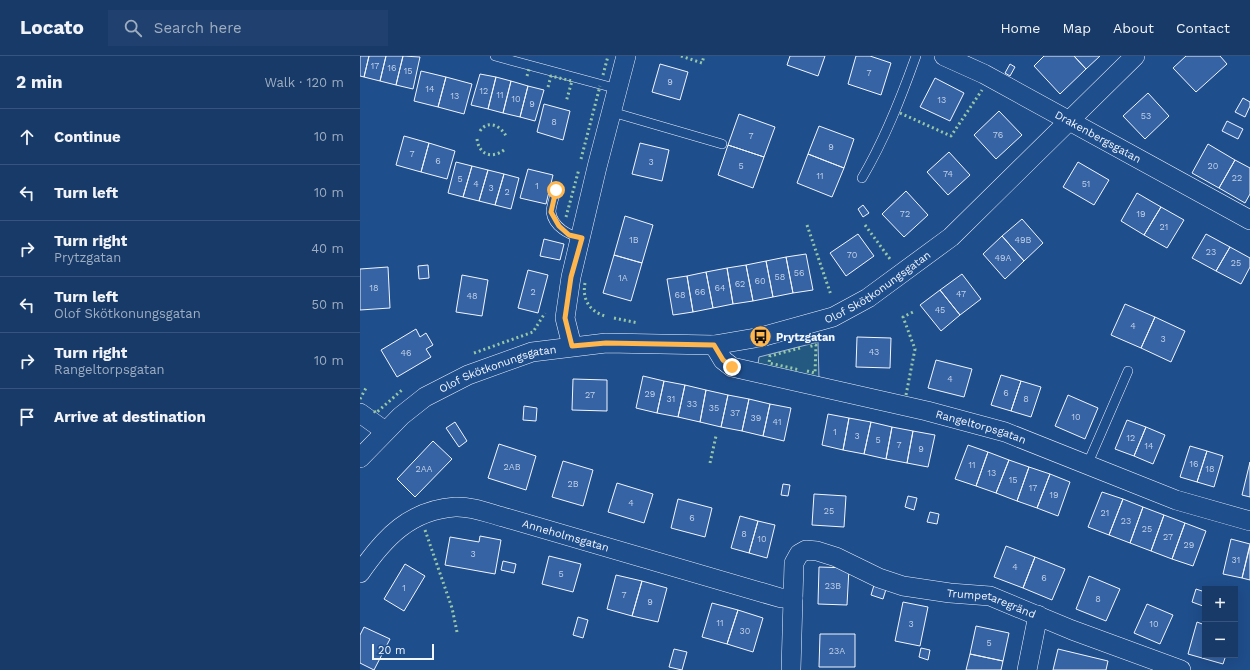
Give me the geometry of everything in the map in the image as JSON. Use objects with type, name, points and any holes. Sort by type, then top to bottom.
[{"type":"street","points":[[572,346],[565,318],[571,277],[582,238],[597,167],[626,56]]},
{"type":"street","name":"Drakenbergsgatan","points":[[944,56],[984,74],[1250,220]]},
{"type":"street","name":"Olof Skötkonungsgatan","points":[[360,458],[385,431],[425,397],[457,380],[532,352],[606,343],[714,345],[761,337],[810,325],[833,317],[868,298],[951,238],[1135,56]]},
{"type":"street","name":"Rangeltorpsgatan","points":[[714,345],[723,360],[732,367],[927,411],[997,430],[1088,463],[1127,481],[1176,500],[1250,521]]},
{"type":"street","points":[[360,413],[385,431]]},
{"type":"street","name":"Anneholmsgatan","points":[[360,573],[380,545],[396,529],[413,519],[435,511],[456,507],[472,509],[503,517],[781,598],[793,598]]},
{"type":"street","name":"Trumpetaregränd","points":[[793,598],[794,563],[799,554],[806,550],[836,557],[879,578],[903,586],[950,593],[990,596],[1072,630],[1181,670]]},
{"type":"street","points":[[791,670],[793,598]]},
{"type":"street","points":[[1027,670],[1038,615]]},
{"type":"lane","points":[[495,56],[618,88]]},
{"type":"lane","points":[[862,178],[877,152],[897,109],[916,56]]},
{"type":"lane","points":[[612,112],[722,144]]},
{"type":"lane","points":[[556,190],[551,212],[559,226],[569,235],[582,238]]},
{"type":"lane","points":[[1088,463],[1128,371]]},
{"type":"shaded area","points":[[818,342],[819,379],[758,364],[759,357]]},
{"type":"building","points":[[360,56],[369,56],[364,77],[360,76]]},
{"type":"building","points":[[369,56],[386,56],[380,81],[364,77]]},
{"type":"building","points":[[386,56],[403,56],[396,85],[380,81]]},
{"type":"building","points":[[403,56],[420,57],[413,89],[396,85]]},
{"type":"building","points":[[790,56],[825,56],[818,76],[787,65]]},
{"type":"building","points":[[856,56],[870,56],[891,63],[881,95],[848,84]]},
{"type":"building","points":[[1044,56],[1074,56],[1086,69],[1060,94],[1034,66]]},
{"type":"building","points":[[1074,56],[1100,56],[1086,69]]},
{"type":"building","points":[[1186,56],[1220,56],[1227,64],[1196,92],[1173,68]]},
{"type":"building","points":[[660,64],[688,72],[680,100],[652,92]]},
{"type":"building","points":[[1010,64],[1015,67],[1010,76],[1005,73]]},
{"type":"building","points":[[421,71],[446,77],[438,107],[414,101]]},
{"type":"building","points":[[480,74],[496,77],[488,109],[471,105]]},
{"type":"building","points":[[446,77],[472,84],[464,114],[438,107]]},
{"type":"building","points":[[496,77],[511,81],[503,113],[488,109]]},
{"type":"building","points":[[935,78],[964,93],[950,121],[920,107]]},
{"type":"building","points":[[511,81],[528,86],[520,117],[503,113]]},
{"type":"building","points":[[528,86],[544,90],[535,121],[520,117]]},
{"type":"building","points":[[1148,93],[1169,116],[1145,139],[1123,116]]},
{"type":"building","points":[[1243,98],[1250,102],[1250,106],[1245,117],[1235,112]]},
{"type":"building","points":[[544,104],[570,111],[563,140],[537,132]]},
{"type":"building","points":[[999,111],[1022,135],[996,159],[974,135]]},
{"type":"building","points":[[739,114],[775,127],[764,157],[728,145]]},
{"type":"building","points":[[1227,121],[1243,129],[1238,139],[1222,131]]},
{"type":"building","points":[[819,126],[854,139],[844,168],[808,154]]},
{"type":"building","points":[[404,136],[429,143],[421,172],[396,165]]},
{"type":"building","points":[[429,143],[455,151],[447,179],[421,172]]},
{"type":"building","points":[[640,143],[669,150],[662,181],[632,174]]},
{"type":"building","points":[[1208,144],[1235,160],[1219,188],[1192,173]]},
{"type":"building","points":[[728,145],[764,157],[753,188],[718,175]]},
{"type":"building","points":[[949,152],[970,175],[948,195],[927,172]]},
{"type":"building","points":[[808,154],[844,168],[832,197],[797,183]]},
{"type":"building","points":[[1235,160],[1250,168],[1250,194],[1245,203],[1219,188]]},
{"type":"building","points":[[456,162],[472,166],[463,197],[448,193]]},
{"type":"building","points":[[1078,162],[1109,180],[1094,205],[1063,187]]},
{"type":"building","points":[[472,166],[488,170],[479,201],[463,197]]},
{"type":"building","points":[[528,169],[553,175],[546,204],[520,198]]},
{"type":"building","points":[[488,170],[504,174],[495,205],[479,201]]},
{"type":"building","points":[[504,174],[519,178],[511,209],[495,205]]},
{"type":"building","points":[[906,191],[928,215],[904,237],[882,214]]},
{"type":"building","points":[[1137,193],[1161,207],[1144,235],[1121,221]]},
{"type":"building","points":[[863,205],[869,213],[863,217],[858,209]]},
{"type":"building","points":[[1161,207],[1184,220],[1167,248],[1144,235]]},
{"type":"building","points":[[625,216],[653,225],[642,263],[614,255]]},
{"type":"building","points":[[1022,219],[1043,243],[1024,261],[1002,236]]},
{"type":"building","points":[[858,234],[874,256],[846,276],[830,253]]},
{"type":"building","points":[[1206,234],[1230,247],[1216,271],[1192,258]]},
{"type":"building","points":[[1002,236],[1024,261],[1005,279],[983,254]]},
{"type":"building","points":[[544,239],[564,244],[560,260],[540,256]]},
{"type":"building","points":[[1230,247],[1250,258],[1250,267],[1241,284],[1216,271]]},
{"type":"building","points":[[806,254],[813,290],[793,293],[786,257]]},
{"type":"building","points":[[614,255],[642,263],[631,301],[603,293]]},
{"type":"building","points":[[786,257],[793,293],[773,297],[766,261]]},
{"type":"building","points":[[766,261],[773,297],[753,301],[746,265]]},
{"type":"building","points":[[428,265],[429,278],[419,279],[418,266]]},
{"type":"building","points":[[746,265],[753,301],[733,304],[727,268]]},
{"type":"building","points":[[388,267],[390,308],[360,310],[360,269]]},
{"type":"building","points":[[727,268],[733,304],[713,308],[706,272]]},
{"type":"building","points":[[528,270],[548,275],[538,313],[518,308]]},
{"type":"building","points":[[706,272],[713,308],[693,312],[687,276]]},
{"type":"building","points":[[962,274],[981,299],[960,315],[940,290]]},
{"type":"building","points":[[462,275],[488,280],[482,316],[456,312]]},
{"type":"building","points":[[687,276],[693,312],[673,315],[667,279]]},
{"type":"building","points":[[940,290],[960,315],[941,331],[920,305]]},
{"type":"building","points":[[1125,304],[1155,317],[1141,348],[1111,335]]},
{"type":"building","points":[[1155,317],[1185,331],[1171,362],[1141,348]]},
{"type":"building","points":[[416,329],[420,337],[426,333],[433,345],[426,349],[431,357],[397,377],[381,350]]},
{"type":"building","points":[[857,337],[891,338],[890,368],[856,367]]},
{"type":"building","points":[[936,360],[972,369],[964,397],[928,388]]},
{"type":"building","points":[[1001,375],[1021,381],[1011,411],[991,405]]},
{"type":"building","points":[[643,376],[664,381],[657,413],[636,408]]},
{"type":"building","points":[[573,379],[607,380],[607,411],[572,410]]},
{"type":"building","points":[[664,381],[685,385],[678,417],[657,413]]},
{"type":"building","points":[[1021,381],[1041,387],[1031,417],[1011,411]]},
{"type":"building","points":[[685,385],[706,390],[700,422],[678,417]]},
{"type":"building","points":[[706,390],[728,395],[721,427],[700,422]]},
{"type":"building","points":[[728,395],[749,399],[742,431],[721,427]]},
{"type":"building","points":[[1068,395],[1098,408],[1085,439],[1055,426]]},
{"type":"building","points":[[749,399],[770,404],[763,436],[742,431]]},
{"type":"building","points":[[770,404],[791,408],[784,441],[763,436]]},
{"type":"building","points":[[524,406],[537,408],[536,421],[523,420]]},
{"type":"building","points":[[828,414],[849,418],[843,450],[822,445]]},
{"type":"building","points":[[849,418],[871,422],[864,454],[843,450]]},
{"type":"building","points":[[1127,420],[1146,427],[1134,456],[1115,449]]},
{"type":"building","points":[[455,422],[467,441],[459,447],[446,428]]},
{"type":"building","points":[[871,422],[892,427],[886,459],[864,454]]},
{"type":"building","points":[[892,427],[913,431],[907,463],[886,459]]},
{"type":"building","points":[[1146,427],[1165,435],[1153,464],[1134,456]]},
{"type":"building","points":[[913,431],[935,435],[928,467],[907,463]]},
{"type":"building","points":[[433,441],[452,459],[415,497],[397,479]]},
{"type":"building","points":[[499,444],[536,456],[526,490],[488,478]]},
{"type":"building","points":[[968,445],[988,452],[976,486],[955,479]]},
{"type":"building","points":[[1190,446],[1207,451],[1197,482],[1180,477]]},
{"type":"building","points":[[1207,451],[1223,456],[1214,487],[1197,482]]},
{"type":"building","points":[[988,452],[1009,460],[996,493],[976,486]]},
{"type":"building","points":[[1009,460],[1029,467],[1017,501],[996,493]]},
{"type":"building","points":[[563,461],[593,470],[583,506],[552,497]]},
{"type":"building","points":[[1250,462],[1250,497],[1242,495]]},
{"type":"building","points":[[1029,467],[1050,474],[1037,508],[1017,501]]},
{"type":"building","points":[[1050,474],[1070,482],[1058,516],[1037,508]]},
{"type":"building","points":[[617,483],[653,494],[644,523],[608,512]]},
{"type":"building","points":[[783,484],[790,485],[788,496],[781,495]]},
{"type":"building","points":[[1102,492],[1123,499],[1109,535],[1088,527]]},
{"type":"building","points":[[814,494],[846,496],[844,527],[812,525]]},
{"type":"building","points":[[908,496],[917,498],[914,510],[905,507]]},
{"type":"building","points":[[678,499],[712,508],[705,537],[671,528]]},
{"type":"building","points":[[1123,499],[1143,507],[1130,543],[1109,535]]},
{"type":"building","points":[[1143,507],[1164,515],[1151,551],[1130,543]]},
{"type":"building","points":[[930,512],[939,514],[937,524],[927,522]]},
{"type":"building","points":[[1164,515],[1185,523],[1172,559],[1151,551]]},
{"type":"building","points":[[740,516],[758,521],[749,553],[731,548]]},
{"type":"building","points":[[758,521],[775,525],[767,558],[749,553]]},
{"type":"building","points":[[1185,523],[1206,531],[1193,566],[1172,559]]},
{"type":"building","points":[[480,536],[501,540],[495,574],[445,565],[450,537],[479,542]]},
{"type":"building","points":[[1231,539],[1250,544],[1242,578],[1223,574]]},
{"type":"building","points":[[1006,546],[1035,557],[1023,588],[994,577]]},
{"type":"building","points":[[1250,546],[1250,580],[1242,578]]},
{"type":"building","points":[[549,556],[581,564],[573,592],[542,584]]},
{"type":"building","points":[[1035,557],[1065,569],[1052,600],[1023,588]]},
{"type":"building","points":[[503,561],[516,564],[514,573],[501,570]]},
{"type":"building","points":[[405,564],[425,576],[404,611],[384,599]]},
{"type":"building","points":[[819,567],[849,568],[847,605],[818,604]]},
{"type":"building","points":[[616,575],[642,581],[632,616],[607,609]]},
{"type":"building","points":[[1089,576],[1120,589],[1106,621],[1076,609]]},
{"type":"building","points":[[642,581],[667,588],[658,622],[632,616]]},
{"type":"building","points":[[875,582],[887,586],[883,599],[871,595]]},
{"type":"building","points":[[1196,589],[1202,591],[1202,606],[1192,602]]},
{"type":"building","points":[[903,602],[928,607],[920,646],[895,641]]},
{"type":"building","points":[[712,603],[738,610],[727,644],[702,637]]},
{"type":"building","points":[[1147,604],[1173,615],[1160,644],[1134,633]]},
{"type":"building","points":[[738,610],[763,618],[753,652],[727,644]]},
{"type":"building","points":[[578,617],[588,620],[583,638],[573,635]]},
{"type":"building","points":[[1197,622],[1202,624],[1202,658],[1188,654]]},
{"type":"building","points":[[976,626],[1009,633],[1003,661],[970,654]]},
{"type":"building","points":[[364,627],[390,639],[374,670],[360,663],[360,635]]},
{"type":"building","points":[[820,634],[855,634],[855,667],[819,667]]},
{"type":"building","points":[[921,648],[930,650],[928,660],[919,657]]},
{"type":"building","points":[[674,649],[687,652],[682,670],[669,667]]},
{"type":"building","points":[[1058,649],[1108,661],[1106,670],[1053,670]]},
{"type":"building","points":[[970,654],[1003,661],[1001,670],[966,670]]},
{"type":"building","points":[[1202,658],[1225,658],[1223,664]]},
{"type":"hedge","points":[[603,75],[608,56]]},
{"type":"hedge","points":[[681,56],[702,63],[704,56]]},
{"type":"hedge","points":[[527,76],[529,69],[531,70]]},
{"type":"hedge","points":[[548,87],[551,76],[572,81],[566,102]]},
{"type":"hedge","points":[[581,159],[600,86]]},
{"type":"hedge","points":[[900,113],[951,136],[982,90]]},
{"type":"hedge","points":[[480,131],[487,125],[495,126],[502,130],[507,138]]},
{"type":"hedge","points":[[477,139],[480,149],[487,154],[491,155],[504,150]]},
{"type":"hedge","points":[[566,217],[579,169]]},
{"type":"hedge","points":[[807,225],[831,295]]},
{"type":"hedge","points":[[865,225],[890,259]]},
{"type":"hedge","points":[[585,283],[584,289],[588,304],[599,314],[605,316]]},
{"type":"hedge","points":[[906,395],[915,349],[903,317],[913,312]]},
{"type":"hedge","points":[[474,353],[533,332],[545,313]]},
{"type":"hedge","points":[[614,318],[638,323]]},
{"type":"hedge","points":[[807,371],[815,373],[816,345],[808,347]]},
{"type":"hedge","points":[[800,348],[770,356],[769,363],[800,370]]},
{"type":"hedge","points":[[360,399],[367,386]]},
{"type":"hedge","points":[[374,411],[376,413],[403,389]]},
{"type":"hedge","points":[[710,463],[716,436]]},
{"type":"hedge","points":[[425,530],[452,608],[457,632]]},
{"type":"place","name":"Prytzgatan","points":[[761,337]]},
{"type":"route","points":[[556,190],[551,212],[559,226],[569,235],[582,238],[571,277],[565,318],[572,346],[606,343],[714,345],[723,360],[732,367]]}]
